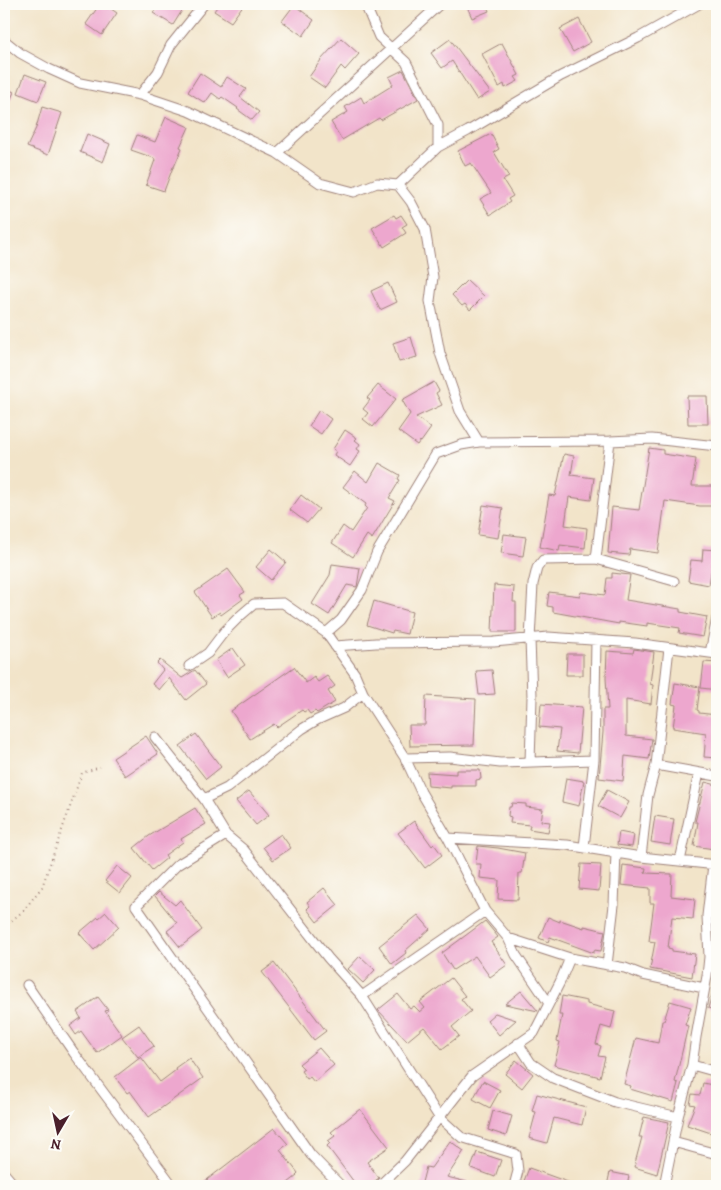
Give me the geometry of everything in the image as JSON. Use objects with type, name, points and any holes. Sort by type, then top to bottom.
[{"type":"street","points":[[140,95],[158,72],[171,45],[204,4]]},
{"type":"street","points":[[365,4],[380,37],[406,62],[438,126],[438,147]]},
{"type":"street","points":[[277,153],[440,4]]},
{"type":"street","points":[[398,185],[438,147],[561,76],[638,38],[699,4]]},
{"type":"street","points":[[4,40],[20,53],[80,83],[140,95],[188,111],[277,153],[320,183],[354,192],[377,183],[398,185],[411,202],[425,229],[433,277],[430,301],[440,353],[460,411],[479,442]]},
{"type":"street","points":[[326,633],[341,620],[362,590],[377,552],[436,454],[461,445],[479,442],[610,441],[652,438],[717,446]]},
{"type":"street","points":[[596,559],[610,441]]},
{"type":"street","points":[[530,762],[532,697],[530,639],[533,584],[537,568],[543,560],[596,559],[674,581]]},
{"type":"street","points":[[189,666],[208,653],[224,632],[254,604],[283,603],[326,633],[355,674],[363,693],[405,758],[421,792],[448,838],[485,911],[508,938],[516,955],[548,1002]]},
{"type":"street","points":[[335,646],[376,643],[494,642],[548,637],[636,643],[714,653],[717,618]]},
{"type":"street","points":[[584,847],[594,760],[596,640]]},
{"type":"street","points":[[641,857],[648,795],[656,765],[669,648]]},
{"type":"street","points":[[204,799],[227,788],[302,729],[344,708],[363,693]]},
{"type":"street","points":[[155,737],[204,799],[226,835],[244,850],[328,958],[362,996],[439,1117],[461,1137],[516,1154],[518,1172],[514,1186]]},
{"type":"street","points":[[405,758],[450,757],[500,763],[594,760]]},
{"type":"street","points":[[656,765],[717,776]]},
{"type":"street","points":[[680,860],[699,773]]},
{"type":"street","points":[[226,835],[177,865],[136,906],[311,1155],[341,1186]]},
{"type":"street","points":[[448,838],[567,845],[616,854],[715,865],[706,916],[709,957],[707,976],[692,1064],[678,1117],[664,1186]]},
{"type":"street","points":[[607,965],[614,905],[616,854]]},
{"type":"street","points":[[362,996],[485,911]]},
{"type":"street","points":[[508,938],[570,958],[625,968],[643,975],[704,988]]},
{"type":"street","points":[[379,1186],[405,1161],[472,1076],[534,1033],[570,958]]},
{"type":"street","points":[[707,976],[717,979]]},
{"type":"street","points":[[27,985],[74,1053],[173,1186]]},
{"type":"street","points":[[518,1043],[531,1063],[553,1078],[616,1102],[678,1117]]},
{"type":"street","points":[[692,1064],[717,1072]]},
{"type":"street","points":[[673,1142],[717,1154]]},
{"type":"street","points":[[5,1176],[14,1186]]},
{"type":"path","points":[[4,927],[23,910],[42,887],[82,773],[100,767]]},
{"type":"building","points":[[100,4],[104,4],[117,13],[102,35],[86,24]]},
{"type":"building","points":[[159,4],[174,4],[183,9],[173,25],[153,13]]},
{"type":"building","points":[[219,4],[244,4],[231,22],[214,11]]},
{"type":"building","points":[[466,4],[486,4],[489,11],[472,18]]},
{"type":"building","points":[[294,5],[314,20],[303,36],[282,21]]},
{"type":"building","points":[[579,19],[591,42],[573,52],[560,29]]},
{"type":"building","points":[[341,38],[359,54],[345,70],[341,66],[325,88],[309,77],[321,60]]},
{"type":"building","points":[[450,39],[490,92],[477,100],[452,61],[442,68],[431,53]]},
{"type":"building","points":[[502,43],[519,75],[515,77],[518,81],[505,88],[504,84],[499,87],[482,54]]},
{"type":"building","points":[[403,70],[418,99],[381,120],[379,118],[342,140],[331,122],[348,112],[345,107],[361,97],[364,103],[393,85],[389,77]]},
{"type":"building","points":[[200,73],[221,87],[227,77],[246,89],[240,97],[259,112],[252,120],[222,97],[220,99],[212,93],[205,103],[188,92]]},
{"type":"building","points":[[25,74],[46,82],[38,101],[18,93]]},
{"type":"building","points":[[4,87],[14,92],[4,114]]},
{"type":"building","points":[[42,107],[62,113],[48,155],[27,147],[36,128]]},
{"type":"building","points":[[166,117],[189,127],[164,191],[146,185],[155,160],[154,158],[131,150],[137,135],[155,142]]},
{"type":"building","points":[[87,134],[110,144],[103,162],[80,152]]},
{"type":"building","points":[[491,134],[499,149],[494,152],[509,177],[503,180],[513,196],[508,199],[510,202],[490,215],[480,199],[491,193],[471,163],[465,166],[458,151]]},
{"type":"building","points":[[394,215],[396,218],[401,215],[407,224],[402,227],[406,233],[384,247],[372,228]]},
{"type":"building","points":[[467,280],[484,296],[470,310],[465,304],[462,306],[452,295]]},
{"type":"building","points":[[388,283],[397,302],[380,310],[371,291]]},
{"type":"building","points":[[411,337],[417,357],[399,362],[393,343]]},
{"type":"building","points":[[434,382],[439,391],[436,393],[442,405],[416,417],[431,428],[417,445],[398,431],[410,414],[402,400]]},
{"type":"building","points":[[378,385],[396,399],[373,427],[363,419],[368,413],[363,409],[370,400],[367,398]]},
{"type":"building","points":[[687,396],[707,396],[708,424],[688,424]]},
{"type":"building","points":[[319,410],[331,419],[321,434],[309,426]]},
{"type":"building","points":[[345,430],[357,438],[355,440],[360,444],[357,449],[360,451],[350,466],[334,455],[336,451],[333,449]]},
{"type":"building","points":[[649,448],[663,450],[663,454],[696,459],[692,486],[717,486],[717,506],[700,506],[665,501],[658,553],[630,549],[629,555],[608,553],[612,507],[639,510]]},
{"type":"building","points":[[564,454],[574,456],[571,475],[594,478],[591,500],[569,497],[565,525],[587,528],[585,548],[560,545],[559,551],[540,547],[549,495],[555,496]]},
{"type":"building","points":[[379,463],[400,475],[398,479],[400,480],[389,498],[395,501],[372,539],[367,535],[353,557],[332,543],[343,526],[351,532],[367,508],[366,504],[343,487],[355,471],[368,482]]},
{"type":"building","points":[[301,495],[319,509],[307,523],[290,510]]},
{"type":"building","points":[[483,505],[503,508],[498,538],[478,535]]},
{"type":"building","points":[[504,534],[526,537],[523,556],[501,553]]},
{"type":"building","points":[[271,549],[286,562],[271,580],[256,567]]},
{"type":"building","points":[[703,549],[717,550],[716,560],[713,560],[709,585],[688,581],[691,560],[702,561]]},
{"type":"building","points":[[332,564],[360,568],[357,587],[347,585],[329,615],[312,604],[330,575]]},
{"type":"building","points":[[228,569],[245,592],[240,595],[243,599],[221,615],[220,612],[212,617],[195,592]]},
{"type":"building","points":[[612,573],[630,575],[626,600],[680,609],[680,612],[707,617],[703,637],[679,633],[680,628],[647,623],[647,626],[619,622],[619,624],[553,612],[553,607],[547,606],[549,592],[580,596],[581,592],[605,595],[607,578],[612,578]]},
{"type":"building","points":[[494,585],[514,587],[513,602],[516,602],[516,632],[492,632]]},
{"type":"building","points":[[374,601],[412,612],[407,634],[393,631],[392,633],[367,625]]},
{"type":"building","points":[[233,648],[245,665],[227,677],[216,660]]},
{"type":"building","points":[[634,649],[654,652],[650,684],[653,685],[651,704],[626,700],[626,736],[652,739],[649,759],[625,756],[623,781],[599,778],[603,709],[608,709],[607,651],[633,653]]},
{"type":"building","points":[[567,654],[583,654],[583,675],[566,675]]},
{"type":"building","points":[[160,660],[182,678],[195,670],[206,684],[186,700],[169,678],[159,690],[152,684],[163,670],[157,663]]},
{"type":"building","points":[[704,662],[717,663],[717,690],[701,688]]},
{"type":"building","points":[[294,667],[306,683],[314,677],[318,682],[327,676],[335,686],[328,691],[335,702],[317,713],[315,711],[310,714],[307,710],[304,712],[302,710],[277,727],[274,724],[250,739],[231,711]]},
{"type":"building","points":[[492,670],[495,694],[479,695],[476,671]]},
{"type":"building","points":[[675,683],[700,687],[697,710],[699,713],[717,715],[717,758],[704,757],[706,733],[673,728],[676,705],[672,704]]},
{"type":"building","points":[[426,696],[476,699],[474,745],[410,746],[409,725],[425,725]]},
{"type":"building","points":[[541,704],[582,707],[578,753],[557,751],[560,729],[539,727]]},
{"type":"building","points":[[196,734],[221,767],[206,779],[180,746]]},
{"type":"building","points":[[146,736],[158,754],[125,776],[113,758]]},
{"type":"building","points":[[456,770],[480,770],[481,779],[476,780],[476,786],[451,786],[451,788],[428,786],[427,772],[456,774]]},
{"type":"building","points":[[566,778],[584,781],[579,806],[562,802]]},
{"type":"building","points":[[705,782],[717,785],[717,827],[714,849],[694,846],[698,822],[695,822]]},
{"type":"building","points":[[607,790],[629,802],[620,818],[598,806]]},
{"type":"building","points":[[249,791],[269,815],[256,825],[236,801]]},
{"type":"building","points":[[512,803],[526,804],[526,807],[543,809],[541,821],[550,822],[548,832],[529,829],[530,825],[510,823],[511,817],[508,816],[509,807],[511,807]]},
{"type":"building","points":[[195,808],[206,824],[181,839],[183,842],[165,855],[167,858],[152,870],[134,848],[149,836]]},
{"type":"building","points":[[655,816],[674,819],[670,845],[651,842]]},
{"type":"building","points":[[414,821],[432,846],[434,844],[442,855],[425,868],[398,833]]},
{"type":"building","points":[[619,832],[634,835],[632,847],[617,845]]},
{"type":"building","points":[[281,834],[291,848],[273,860],[263,847]]},
{"type":"building","points":[[478,846],[525,853],[522,873],[519,873],[518,900],[498,899],[499,880],[480,878],[481,864],[476,864]]},
{"type":"building","points":[[581,864],[601,865],[599,891],[579,889]]},
{"type":"building","points":[[623,865],[646,868],[645,873],[672,874],[671,896],[695,899],[693,919],[672,917],[668,948],[672,949],[672,951],[695,954],[692,977],[650,969],[655,942],[649,941],[654,903],[650,903],[650,888],[621,885]]},
{"type":"building","points":[[117,866],[132,878],[120,893],[105,881]]},
{"type":"building","points":[[324,888],[338,905],[317,922],[307,909],[310,906],[307,902]]},
{"type":"building","points":[[159,892],[175,905],[180,900],[202,930],[180,947],[167,931],[177,923],[155,896]]},
{"type":"building","points":[[106,912],[119,927],[94,950],[79,933]]},
{"type":"building","points":[[418,915],[430,929],[392,964],[379,946]]},
{"type":"building","points":[[548,917],[584,928],[584,926],[605,931],[601,951],[594,950],[594,953],[550,937],[548,942],[539,938]]},
{"type":"building","points":[[485,921],[498,937],[491,942],[507,965],[490,977],[475,956],[453,970],[442,953]]},
{"type":"building","points":[[360,956],[375,970],[363,983],[348,969]]},
{"type":"building","points":[[274,963],[326,1031],[314,1040],[262,972]]},
{"type":"building","points":[[451,978],[465,996],[461,999],[471,1011],[452,1027],[459,1036],[442,1049],[424,1027],[407,1041],[378,1010],[398,994],[410,1009],[414,1006],[420,1012],[425,1008],[420,1002]]},
{"type":"building","points":[[717,983],[717,1011],[708,1008]]},
{"type":"building","points":[[521,991],[538,1011],[505,1004]]},
{"type":"building","points":[[562,996],[587,1001],[587,1004],[615,1011],[611,1029],[601,1026],[596,1044],[601,1046],[598,1056],[605,1057],[600,1077],[554,1065],[560,1042],[557,1041],[562,1015],[559,1015]]},
{"type":"building","points":[[98,997],[108,1010],[105,1011],[122,1035],[97,1053],[81,1031],[76,1035],[70,1026],[81,1018],[77,1012]]},
{"type":"building","points":[[670,1001],[691,1007],[685,1025],[688,1026],[675,1082],[678,1083],[673,1102],[630,1089],[631,1086],[624,1084],[636,1038],[658,1043],[662,1021],[664,1021]]},
{"type":"building","points":[[495,1013],[516,1020],[499,1035],[487,1020]]},
{"type":"building","points":[[139,1025],[154,1046],[138,1057],[122,1037]]},
{"type":"building","points":[[319,1048],[334,1065],[314,1082],[310,1077],[307,1079],[301,1071],[304,1069],[299,1064]]},
{"type":"building","points":[[141,1057],[160,1082],[189,1058],[203,1078],[149,1117],[130,1091],[127,1093],[115,1077]]},
{"type":"building","points":[[516,1060],[533,1074],[522,1088],[505,1074]]},
{"type":"building","points":[[483,1081],[500,1090],[490,1108],[473,1099]]},
{"type":"building","points":[[703,1083],[717,1086],[717,1135],[687,1125],[695,1105],[690,1104],[692,1094],[700,1095]]},
{"type":"building","points":[[537,1094],[586,1107],[582,1125],[554,1118],[547,1143],[529,1138],[536,1112],[532,1111]]},
{"type":"building","points":[[360,1109],[389,1147],[367,1162],[379,1178],[368,1186],[357,1186],[327,1146],[330,1143],[328,1141],[335,1136],[331,1132]]},
{"type":"building","points":[[493,1111],[512,1116],[506,1136],[488,1130]]},
{"type":"building","points":[[644,1117],[669,1122],[657,1174],[634,1167],[642,1137],[639,1137]]},
{"type":"building","points":[[274,1128],[288,1144],[280,1150],[298,1173],[297,1176],[284,1186],[199,1186]]},
{"type":"building","points":[[450,1141],[464,1151],[447,1177],[471,1183],[471,1186],[421,1186],[426,1167],[431,1168]]},
{"type":"building","points":[[477,1152],[501,1160],[495,1177],[471,1168]]},
{"type":"building","points":[[529,1168],[576,1185],[576,1186],[522,1186]]},
{"type":"building","points":[[610,1172],[629,1176],[627,1186],[607,1186]]}]
